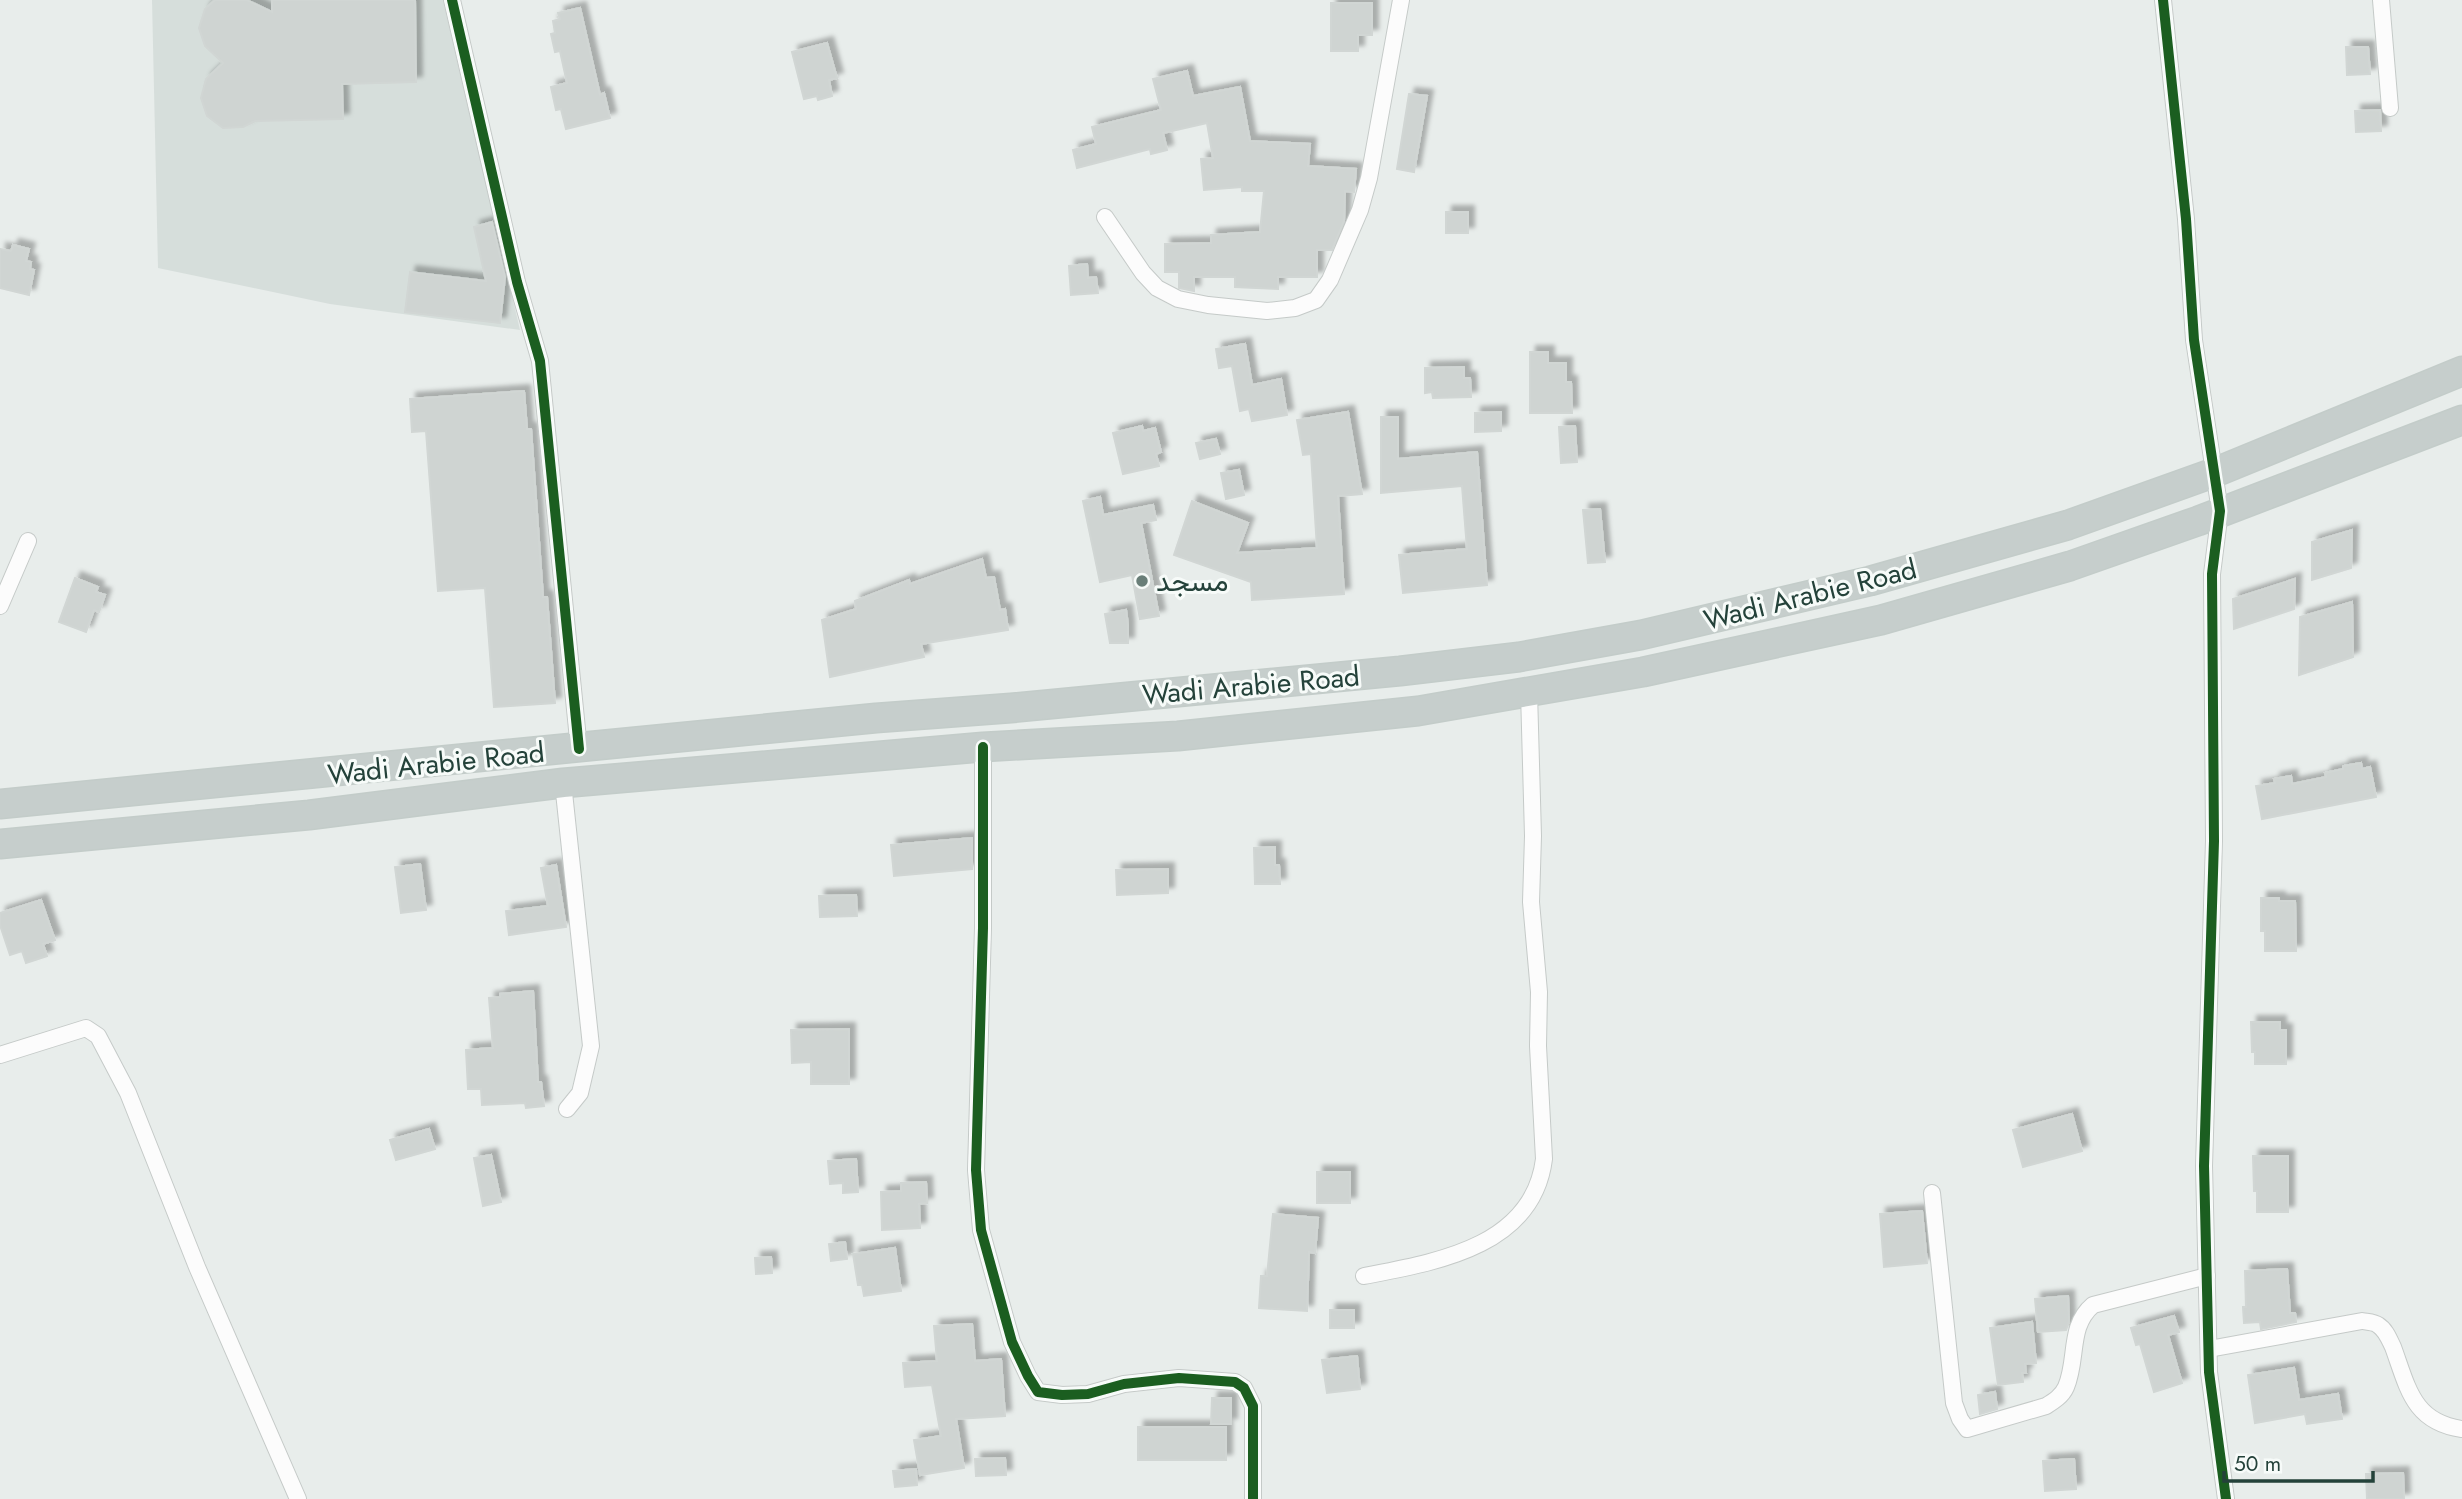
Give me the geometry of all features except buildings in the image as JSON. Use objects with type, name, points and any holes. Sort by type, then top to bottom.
[{"type":"highway","name":"Wadi Arabie Road","points":[[0,804],[876,718],[1011,708],[1400,671],[1519,657],[1641,635],[1870,581],[2068,525],[2216,471],[2462,371]]},
{"type":"highway","name":"Wadi Arabie Road","points":[[0,844],[309,815],[563,783],[983,747],[1178,736],[1282,726],[1418,711],[1643,673],[1881,620],[2070,566],[2462,420]]},
{"type":"street","points":[[452,0],[517,282],[540,361],[579,749]]},
{"type":"street","points":[[1105,217],[1157,288],[1178,299],[1267,311],[1295,307],[1316,300],[1330,280],[1360,210],[1366,189],[1401,0]]},
{"type":"street","points":[[2164,0],[2186,219],[2194,340],[2220,511],[2212,574],[2214,841],[2204,1166],[2209,1372],[2227,1499]]},
{"type":"street","points":[[2381,0],[2390,108]]},
{"type":"street","points":[[0,606],[28,541]]},
{"type":"street","points":[[1364,1276],[1450,1256],[1506,1230],[1525,1209],[1542,1174],[1544,1158],[1538,1046],[1539,992],[1531,902],[1533,836],[1529,692]]},
{"type":"street","points":[[983,747],[983,928],[976,1170],[981,1230],[1012,1342],[1038,1392],[1088,1394],[1124,1384],[1179,1378],[1235,1382],[1244,1388],[1253,1406],[1253,1499]]},
{"type":"street","points":[[563,783],[591,1046],[580,1093],[567,1109]]},
{"type":"street","points":[[0,1055],[86,1028],[98,1036],[128,1093],[197,1267],[298,1499]]},
{"type":"street","points":[[1932,1193],[1954,1403],[1967,1429],[2036,1410],[2057,1399],[2066,1387],[2077,1326],[2093,1305],[2207,1276]]},
{"type":"street","points":[[2208,1349],[2362,1321],[2377,1324],[2388,1334],[2412,1401],[2424,1415],[2449,1427],[2462,1429]]},
{"type":"shaded area","points":[[152,0],[443,0],[520,330],[330,304],[158,268]]},
{"type":"cycle path","points":[[452,0],[517,282],[540,361],[579,749]]},
{"type":"cycle path","points":[[2163,0],[2186,219],[2194,340],[2220,511],[2212,574],[2214,841],[2204,1166],[2209,1372],[2226,1499]]},
{"type":"cycle path","points":[[983,747],[983,928],[976,1170],[981,1230],[1012,1342],[1038,1392],[1088,1394],[1124,1384],[1179,1378],[1235,1382],[1244,1388],[1253,1406],[1253,1499]]},
{"type":"place","name":"مسجد","points":[[1142,581]]}]
